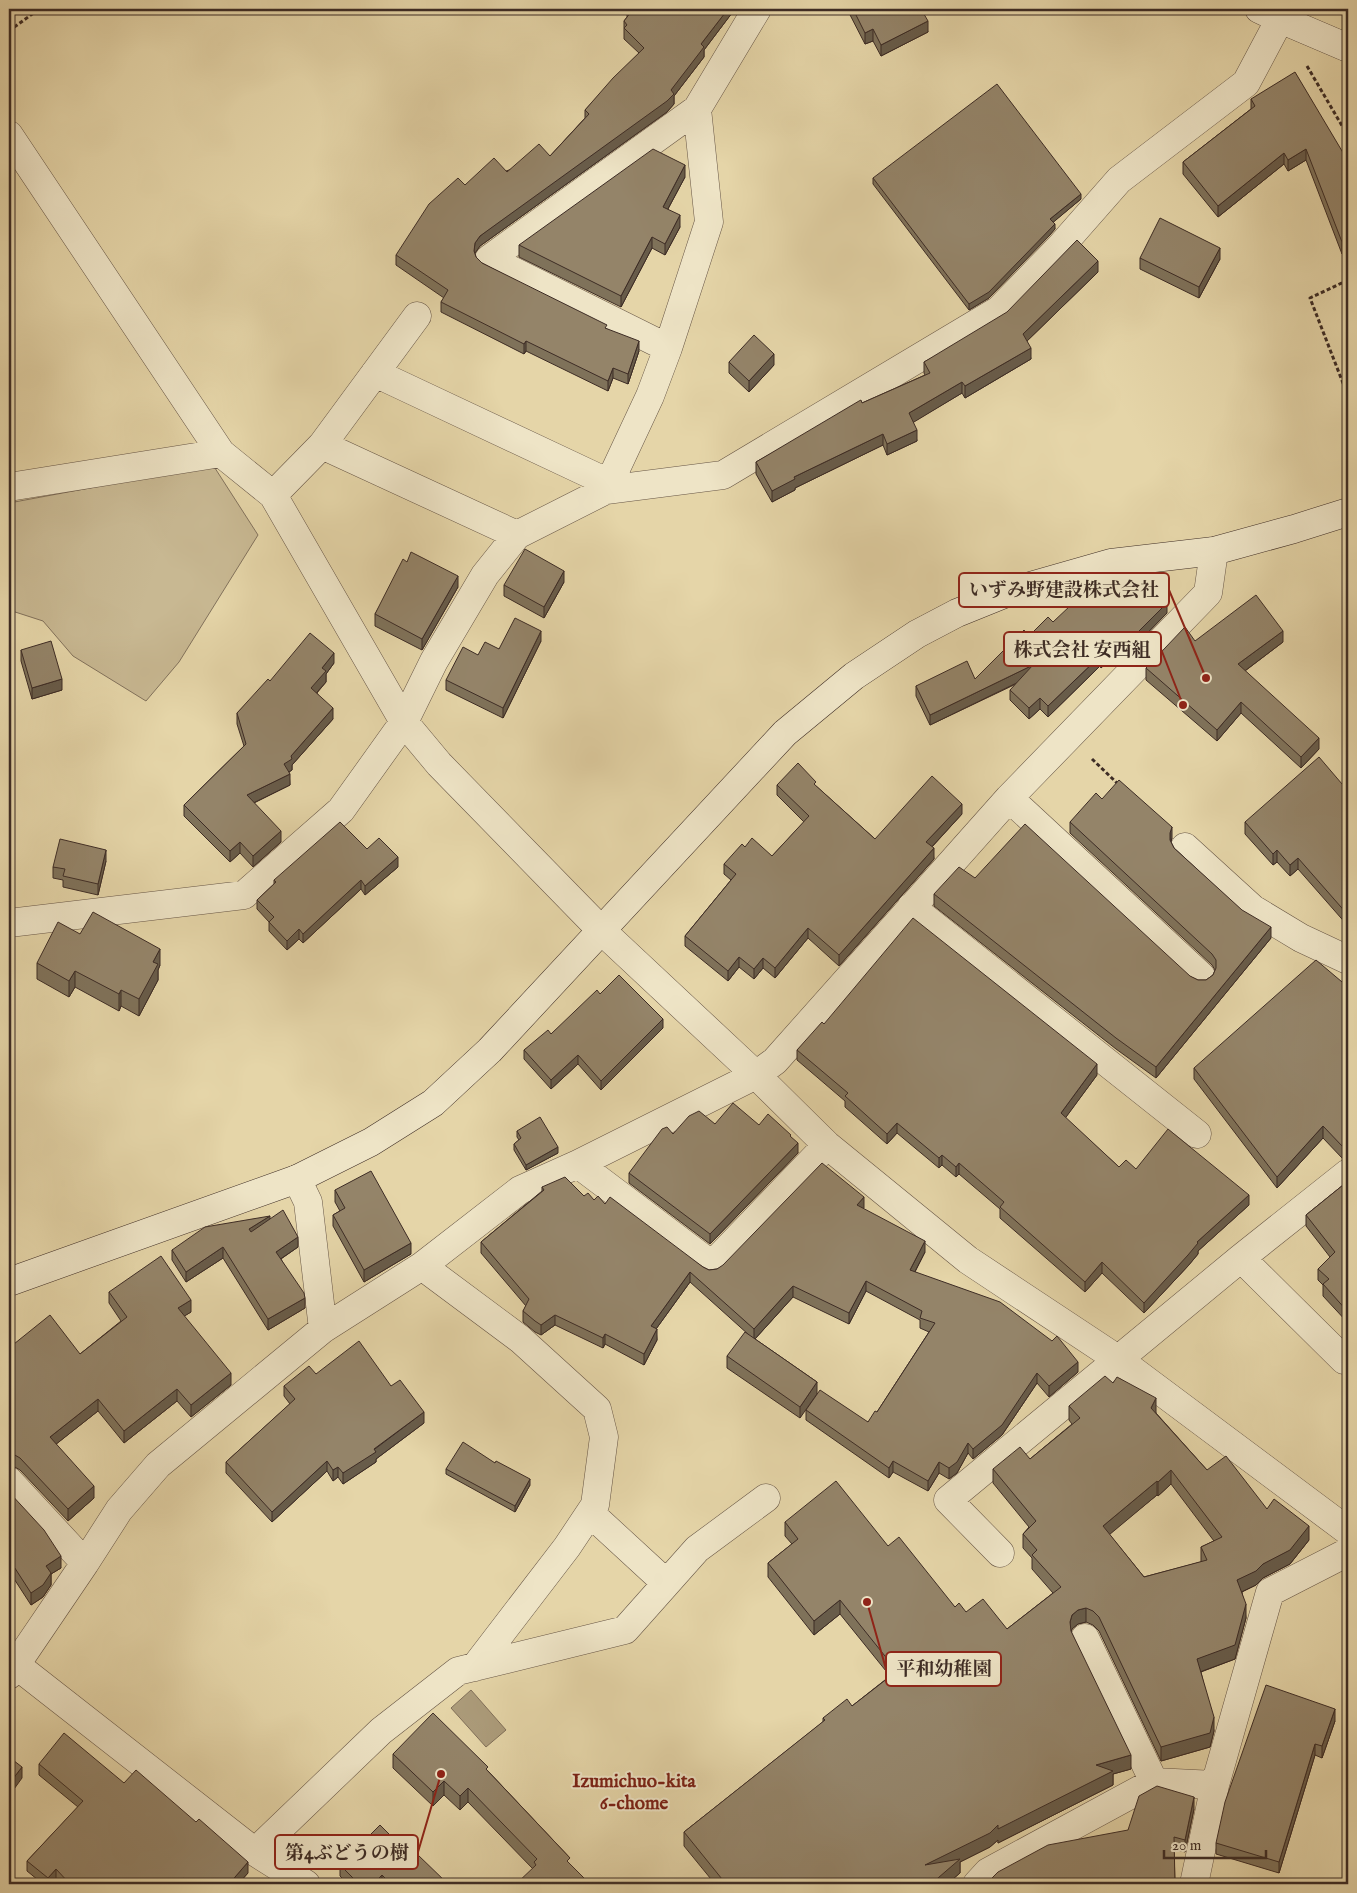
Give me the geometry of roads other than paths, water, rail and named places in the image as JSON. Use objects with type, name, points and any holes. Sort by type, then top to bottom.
[{"type":"street","points":[[668,348],[489,259],[698,109],[756,9]]},
{"type":"street","points":[[9,923],[244,895],[342,810],[404,722],[434,661],[484,575],[517,535],[607,486],[723,475],[999,310],[1061,246],[1119,180],[1246,83],[1269,14],[1348,48]]},
{"type":"street","points":[[607,486],[650,396],[668,348],[709,222],[698,109]]},
{"type":"street","points":[[9,135],[222,453],[273,495],[404,722],[439,764],[602,930],[756,1075],[827,1145],[968,1260],[1119,1360],[1348,1531]]},
{"type":"street","points":[[273,495],[322,446],[417,316]]},
{"type":"street","points":[[375,373],[607,486]]},
{"type":"street","points":[[322,446],[517,535]]},
{"type":"street","points":[[9,487],[222,453]]},
{"type":"street","points":[[9,1282],[297,1179],[371,1142],[433,1103],[490,1050],[785,733],[854,676],[917,634],[957,613],[1009,592],[1111,563],[1214,551],[1348,512]]},
{"type":"street","points":[[306,1884],[255,1852],[12,1670],[85,1564],[119,1510],[158,1464],[323,1329],[422,1266],[520,1190],[578,1164],[756,1075],[775,1061],[1009,798],[1208,593],[1214,551]]},
{"type":"street","points":[[1009,798],[1201,976]]},
{"type":"street","points":[[1185,847],[1253,909],[1301,938],[1348,960]]},
{"type":"street","points":[[911,907],[1197,1134]]},
{"type":"street","points":[[578,1164],[712,1265],[827,1145]]},
{"type":"street","points":[[1000,1553],[948,1500],[1241,1258],[1348,1173]]},
{"type":"street","points":[[297,1179],[308,1202],[323,1329]]},
{"type":"street","points":[[1241,1258],[1344,1360],[1348,1356]]},
{"type":"street","points":[[422,1266],[520,1339],[596,1409],[604,1437],[595,1505],[567,1547],[475,1667]]},
{"type":"street","points":[[9,1481],[85,1564]]},
{"type":"street","points":[[255,1852],[382,1730],[458,1671],[625,1630],[697,1549],[766,1498]]},
{"type":"street","points":[[590,1513],[666,1583]]},
{"type":"street","points":[[1194,1884],[1215,1785],[1270,1592],[1348,1552]]},
{"type":"street","points":[[1085,1638],[1154,1782]]},
{"type":"street","points":[[977,1884],[988,1872],[1154,1782],[1215,1785]]},
{"type":"place","name":"いずみ野建設株式会社","points":[[1206,678]]},
{"type":"place","name":"株式会社 安西組","points":[[1183,705]]},
{"type":"place","name":"平和幼稚園","points":[[867,1602]]},
{"type":"place","name":"第4ぶどうの樹","points":[[441,1774]]},
{"type":"district","name":"Izumichuo-kita 6-chome","points":[[634,1793]]}]
